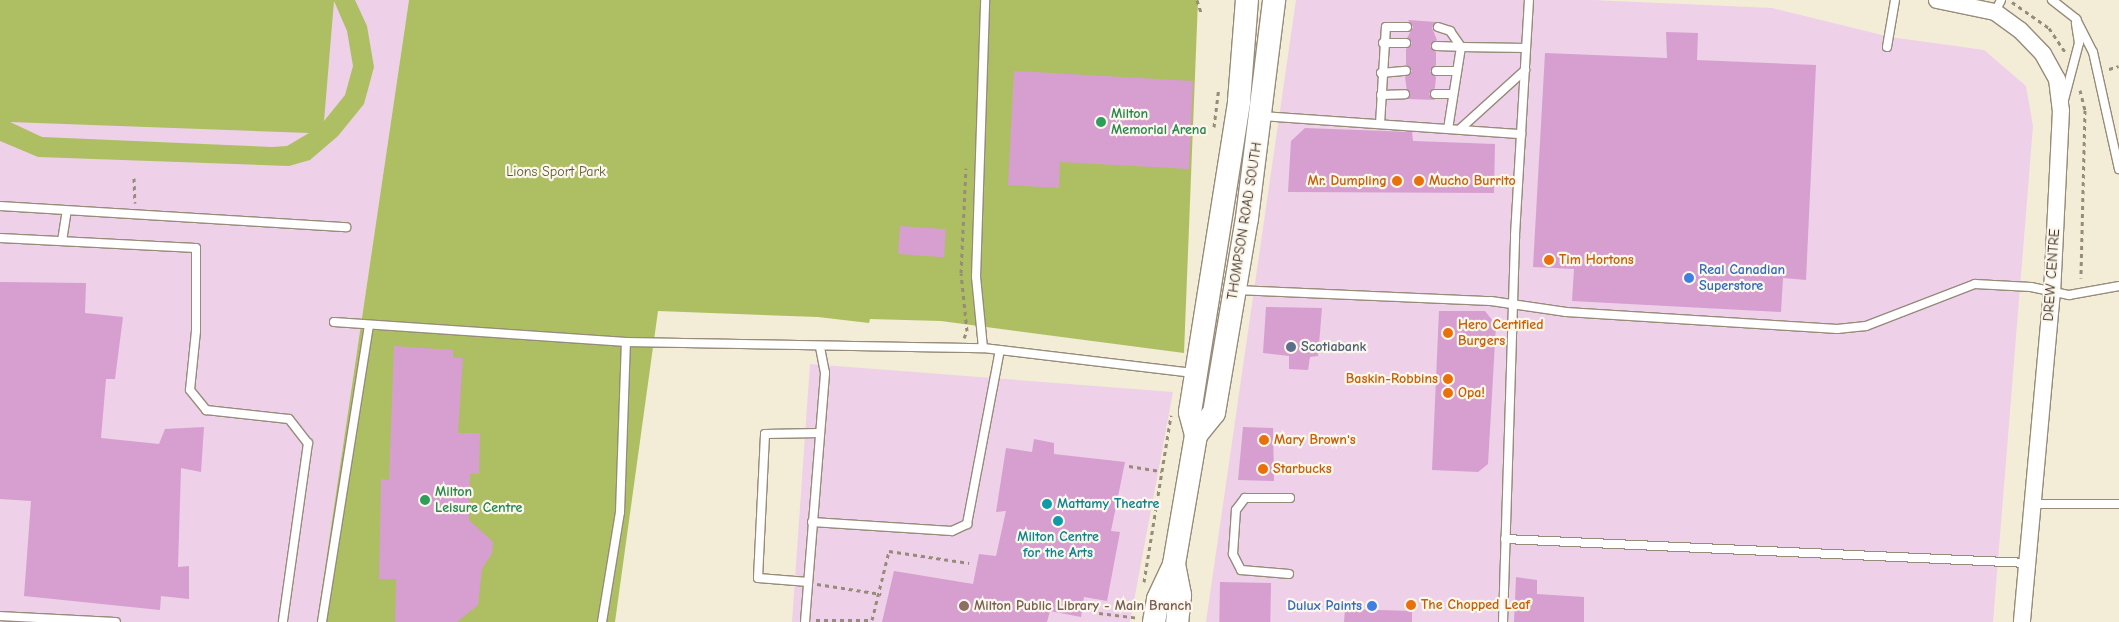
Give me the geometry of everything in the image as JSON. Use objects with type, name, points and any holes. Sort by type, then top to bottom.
[{"type":"main road","name":"THOMPSON ROAD SOUTH","points":[[1146,620],[1174,564],[1196,435],[1190,412],[1239,101],[1247,0]]},
{"type":"main road","name":"THOMPSON ROAD SOUTH","points":[[1196,435],[1214,413],[1260,116],[1274,0]]},
{"type":"main road","name":"THOMPSON ROAD SOUTH","points":[[1174,564],[1180,595],[1177,622]]},
{"type":"street","name":"DREW CENTRE","points":[[1937,0],[1998,6],[2043,54],[2057,79],[2062,110],[2052,291],[2022,622]]},
{"type":"lane","points":[[983,348],[976,277],[985,0]]},
{"type":"lane","points":[[1503,622],[1513,305],[1529,0]]},
{"type":"lane","points":[[1887,47],[1895,0]]},
{"type":"lane","points":[[2052,0],[2076,19],[2093,52],[2107,100],[2119,169]]},
{"type":"lane","points":[[2062,110],[2078,43],[2076,19]]},
{"type":"lane","points":[[1438,26],[1450,31],[1461,47],[1448,129]]},
{"type":"lane","points":[[1380,124],[1381,73],[1386,27],[1407,27]]},
{"type":"lane","points":[[1384,43],[1406,43]]},
{"type":"lane","points":[[1436,46],[1526,48]]},
{"type":"lane","points":[[1460,129],[1525,70]]},
{"type":"lane","points":[[1381,73],[1406,71]]},
{"type":"lane","points":[[1436,71],[1457,71]]},
{"type":"lane","points":[[1380,95],[1405,94]]},
{"type":"lane","points":[[1435,94],[1453,94]]},
{"type":"lane","points":[[1260,116],[1521,134]]},
{"type":"lane","points":[[0,206],[346,228]]},
{"type":"lane","points":[[62,241],[66,211]]},
{"type":"lane","points":[[0,238],[196,248],[196,331],[190,390],[206,410],[289,419],[308,443],[283,622]]},
{"type":"lane","points":[[1234,290],[1513,305],[1837,329],[1866,326],[1975,284],[2052,291],[2069,295],[2119,286]]},
{"type":"lane","points":[[334,322],[369,326],[626,342],[820,348],[983,348],[1196,373]]},
{"type":"lane","points":[[322,622],[369,326]]},
{"type":"lane","points":[[602,622],[620,512],[626,342]]},
{"type":"lane","points":[[805,621],[826,373],[820,348]]},
{"type":"lane","points":[[812,522],[952,531],[966,524],[1000,350]]},
{"type":"lane","points":[[808,582],[758,578],[766,434],[820,433]]},
{"type":"lane","points":[[1289,574],[1241,570],[1233,554],[1236,510],[1244,498],[1290,498]]},
{"type":"lane","points":[[2032,504],[2119,504]]},
{"type":"lane","points":[[1505,539],[2027,563]]},
{"type":"lane","points":[[0,616],[116,622]]},
{"type":"path","points":[[1197,0],[1201,12]]},
{"type":"path","points":[[1129,466],[1162,470]]},
{"type":"path","points":[[805,621],[872,620],[881,594],[889,551],[969,563]]},
{"type":"path","points":[[808,582],[881,594]]},
{"type":"path","points":[[1099,613],[1146,620]]},
{"type":"shaded area","points":[[0,0],[409,0],[317,622],[0,622]]},
{"type":"shaded area","points":[[1296,0],[1592,0],[1772,8],[1890,37],[1984,50],[2026,86],[2033,126],[1993,622],[1206,622]]},
{"type":"shaded area","points":[[810,364],[1173,392],[1130,622],[792,622]]},
{"type":"green space","points":[[0,0],[355,0],[367,26],[374,67],[364,104],[338,136],[310,160],[289,166],[38,157],[0,141]],"holes":[[[334,1],[347,31],[353,66],[345,95],[324,121]],[[10,122],[309,133],[287,146],[272,147],[42,137]]]},
{"type":"green space","name":"Lions Sport Park","points":[[409,0],[1198,0],[1184,353],[941,321],[870,319],[869,323],[818,317],[658,311],[615,622],[317,622]]},
{"type":"building","points":[[1408,20],[1436,22],[1432,28],[1437,40],[1430,46],[1436,52],[1436,65],[1430,71],[1436,77],[1435,88],[1429,94],[1435,100],[1408,99],[1405,77],[1412,71],[1406,65],[1406,49],[1412,43],[1407,38],[1413,27]]},
{"type":"building","points":[[1666,32],[1698,33],[1697,60],[1816,65],[1806,280],[1783,278],[1781,312],[1572,301],[1574,269],[1533,267],[1545,53],[1667,58]]},
{"type":"building","name":"Milton Memorial Arena","points":[[1014,71],[1193,81],[1189,169],[1060,162],[1059,188],[1008,185]]},
{"type":"building","points":[[1305,128],[1412,132],[1413,141],[1495,144],[1494,193],[1288,192],[1291,141]]},
{"type":"building","points":[[900,226],[946,229],[944,257],[898,254]]},
{"type":"building","points":[[0,282],[86,283],[85,313],[123,317],[115,379],[106,379],[101,438],[159,444],[165,429],[204,427],[201,472],[181,468],[178,567],[189,566],[189,599],[161,596],[160,610],[24,596],[31,501],[0,499]]},
{"type":"building","points":[[1266,307],[1322,308],[1318,356],[1310,357],[1308,370],[1289,369],[1289,356],[1263,353]]},
{"type":"building","points":[[1439,311],[1485,311],[1496,325],[1488,464],[1478,472],[1432,470]]},
{"type":"building","name":"Milton Leisure Centre","points":[[394,346],[453,350],[453,358],[463,358],[458,433],[480,433],[479,474],[470,473],[469,520],[493,542],[492,553],[482,569],[478,605],[457,622],[395,622],[396,579],[379,579],[381,479],[389,480]]},
{"type":"building","points":[[1243,427],[1273,428],[1274,481],[1238,480]]},
{"type":"building","name":"Milton Centre for the Arts","points":[[1034,439],[1054,443],[1054,454],[1125,462],[1111,531],[1120,532],[1107,601],[1084,597],[1081,617],[1050,611],[1047,622],[882,622],[894,571],[973,584],[979,554],[996,556],[1006,511],[996,512],[1006,448],[1032,452]]},
{"type":"building","points":[[1516,577],[1537,580],[1537,594],[1584,597],[1584,622],[1514,622]]},
{"type":"building","points":[[1220,582],[1271,583],[1270,622],[1219,622]]},
{"type":"building","points":[[1345,609],[1412,611],[1412,622],[1344,622]]},
{"type":"place","name":"Milton Memorial Arena","points":[[1101,122]]},
{"type":"place","name":"Mr. Dumpling","points":[[1397,181]]},
{"type":"place","name":"Mucho Burrito","points":[[1419,181]]},
{"type":"place","name":"Tim Hortons","points":[[1549,260]]},
{"type":"place","name":"Real Canadian Superstore","points":[[1689,278]]},
{"type":"place","name":"Hero Certified Burgers","points":[[1448,333]]},
{"type":"place","name":"Scotiabank","points":[[1291,347]]},
{"type":"place","name":"Baskin-Robbins","points":[[1448,379]]},
{"type":"place","name":"Opa!","points":[[1448,393]]},
{"type":"place","name":"Mary Brown's","points":[[1264,440]]},
{"type":"place","name":"Starbucks","points":[[1263,469]]},
{"type":"place","name":"Milton Leisure Centre","points":[[425,500]]},
{"type":"place","name":"Mattamy Theatre","points":[[1047,504]]},
{"type":"place","name":"Milton Centre for the Arts","points":[[1058,521]]},
{"type":"place","name":"The Chopped Leaf","points":[[1411,605]]},
{"type":"place","name":"Milton Public Library - Main Branch","points":[[964,606]]},
{"type":"place","name":"Dulux Paints","points":[[1372,606]]}]
